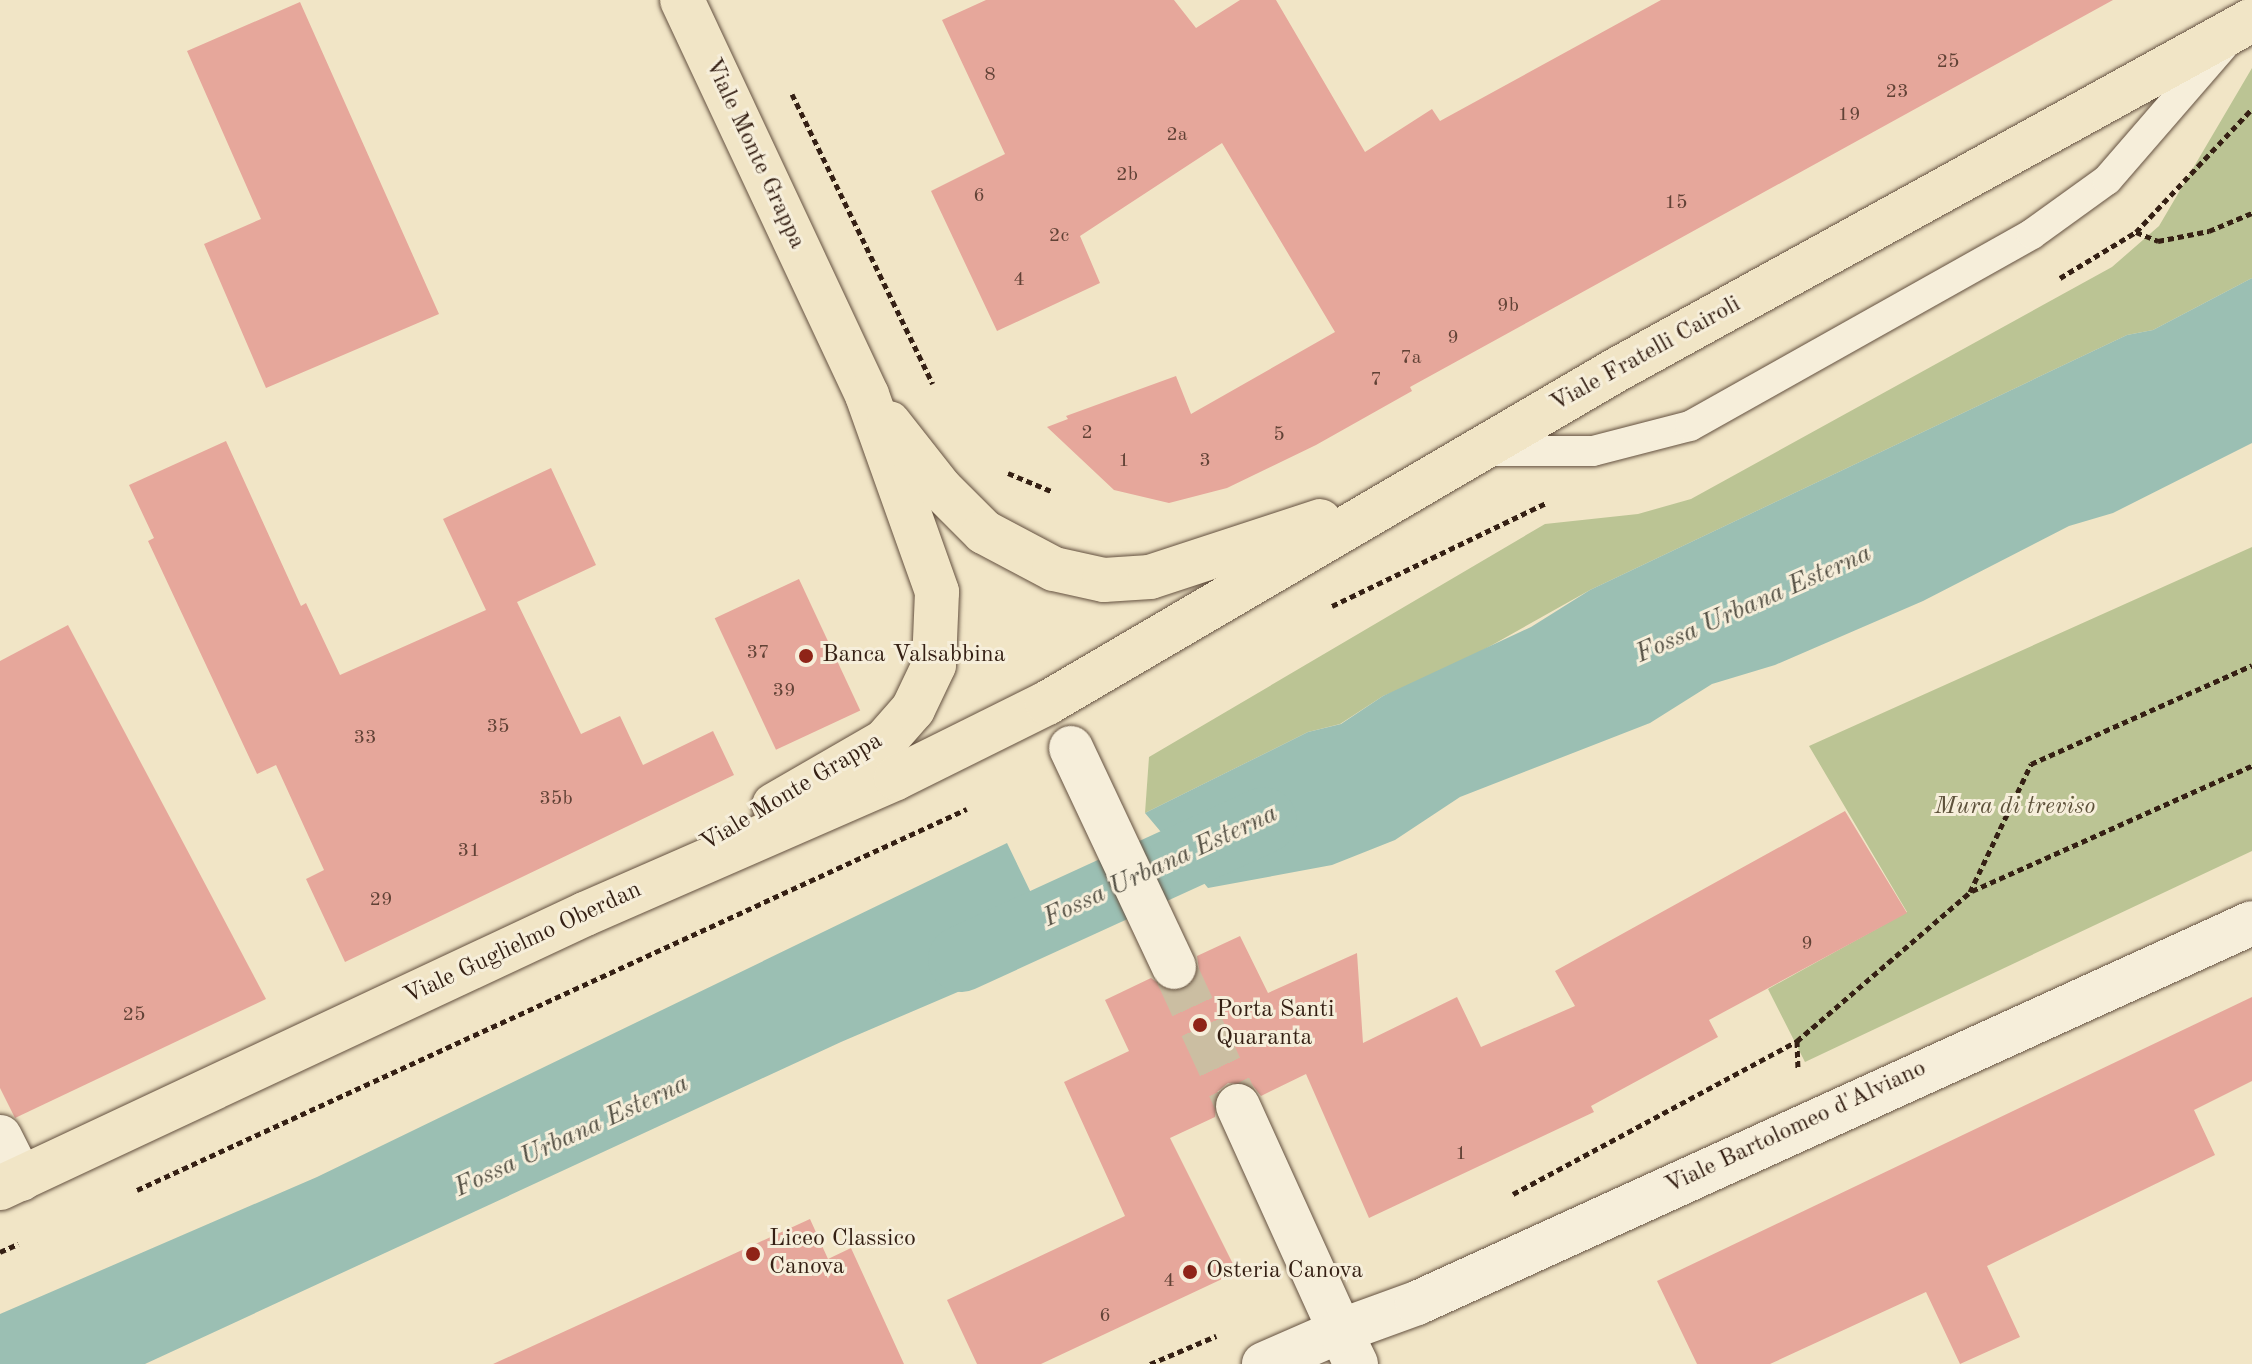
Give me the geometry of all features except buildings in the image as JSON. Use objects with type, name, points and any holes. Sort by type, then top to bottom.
[{"type":"main road","name":"Viale Monte Grappa","points":[[585,914],[885,741],[913,709],[934,665],[937,592],[867,395],[682,0]]},
{"type":"main road","name":"Viale Fratelli Cairoli","points":[[1047,703],[1398,496],[2246,23]]},
{"type":"main road","name":"Viale Monte Grappa","points":[[867,395],[941,489],[984,532],[1054,569],[1104,580],[1150,577],[1398,496]]},
{"type":"main road","name":"Viale Guglielmo Oberdan","points":[[10,1184],[585,914],[896,778],[1047,703]]},
{"type":"street","points":[[1071,748],[1174,967]]},
{"type":"street","name":"Viale Bartolomeo d'Alviano","points":[[1264,1364],[1348,1348],[1417,1303],[2252,923]]},
{"type":"street","points":[[1238,1106],[1348,1348]]},
{"type":"street","points":[[0,1137],[10,1184]]},
{"type":"lane","points":[[1479,451],[1593,451],[1690,426],[2032,234],[2107,180],[2246,23]]},
{"type":"path","points":[[787,83],[940,395]]},
{"type":"path","points":[[2136,232],[2158,241],[2209,231],[2252,213]]},
{"type":"path","points":[[1000,470],[1051,491]]},
{"type":"path","points":[[1970,892],[2031,764],[2252,665]]},
{"type":"path","points":[[1797,1041],[1970,892],[2252,766]]},
{"type":"path","points":[[130,1193],[975,805]]},
{"type":"path","points":[[0,1252],[29,1239]]},
{"type":"green space","points":[[2252,68],[2252,278],[2153,330],[2127,335],[1590,590],[1444,672],[1383,696],[1340,724],[1308,732],[1145,813],[1149,757],[1545,524],[1638,514],[1691,499],[2112,267],[2159,226]]},
{"type":"green space","name":"Mura di treviso","points":[[2252,547],[2252,851],[1805,1062],[1768,989],[1907,912],[1809,746]]},
{"type":"water","points":[[2252,278],[2252,443],[2113,513],[2069,526],[1923,601],[1775,665],[1712,684],[1650,723],[1460,797],[1395,840],[1332,865],[1208,888],[1145,813],[1308,732],[1341,724],[1383,696],[1531,627],[1590,590],[2127,335],[2153,330]]},
{"type":"water","points":[[1007,843],[1058,949],[841,1042],[145,1364],[0,1364],[0,1314],[317,1177]]},
{"type":"waterway","name":"Fossa Urbana Esterna","points":[[961,959],[1264,820]]},
{"type":"tunnel","points":[[1174,967],[1238,1106]]},
{"type":"place","name":"Banca Valsabbina","points":[[806,656]]},
{"type":"place","name":"Porta Santi Quaranta","points":[[1200,1025]]},
{"type":"place","name":"Liceo Classico Canova","points":[[753,1254]]},
{"type":"place","name":"Osteria Canova","points":[[1190,1272]]}]
